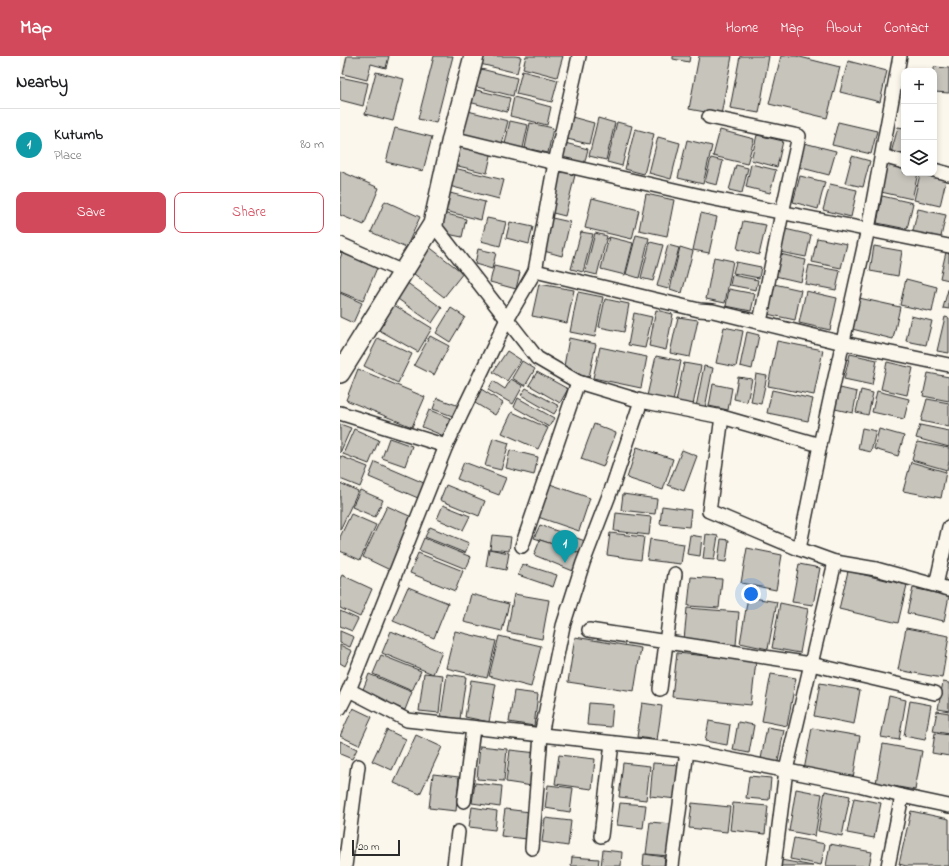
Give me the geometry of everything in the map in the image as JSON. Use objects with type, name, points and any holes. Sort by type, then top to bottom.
[{"type":"street","points":[[340,373],[433,224],[452,138],[474,56]]},
{"type":"street","points":[[340,708],[349,690],[446,446],[507,319],[535,271],[555,163],[579,56]]},
{"type":"street","points":[[799,549],[820,445],[868,229],[900,56]]},
{"type":"street","points":[[709,117],[799,136],[760,322]]},
{"type":"street","points":[[452,138],[555,163],[782,213],[949,246]]},
{"type":"street","points":[[882,156],[901,161]]},
{"type":"street","points":[[937,171],[949,174]]},
{"type":"street","points":[[433,224],[537,358],[578,382],[641,401],[722,417],[820,445]]},
{"type":"street","points":[[340,244],[404,272]]},
{"type":"street","points":[[535,271],[698,310],[714,311],[843,343],[949,365]]},
{"type":"street","points":[[522,546],[578,382]]},
{"type":"street","points":[[532,848],[541,735],[563,626],[583,563],[613,485],[641,401]]},
{"type":"street","points":[[340,413],[446,446]]},
{"type":"street","points":[[722,417],[709,511],[799,549],[835,562],[876,569],[949,589]]},
{"type":"street","points":[[936,585],[949,527]]},
{"type":"street","points":[[774,866],[786,770],[835,562]]},
{"type":"street","points":[[660,689],[675,574]]},
{"type":"street","points":[[589,630],[811,664],[935,693]]},
{"type":"street","points":[[349,690],[407,720],[687,751],[859,785],[949,806]]},
{"type":"street","points":[[464,801],[473,728]]},
{"type":"street","points":[[601,836],[612,743]]},
{"type":"street","points":[[672,866],[687,751]]},
{"type":"street","points":[[345,866],[358,766]]},
{"type":"street","points":[[888,866],[902,796]]},
{"type":"street","points":[[454,866],[458,832]]},
{"type":"building","points":[[347,56],[389,56],[386,68],[371,64],[367,80],[343,74]]},
{"type":"building","points":[[434,56],[453,56],[436,123],[418,119]]},
{"type":"building","points":[[478,56],[521,57],[517,73],[476,63]]},
{"type":"building","points":[[526,56],[563,56],[557,77],[523,68]]},
{"type":"building","points":[[673,56],[690,56],[689,62],[673,59]]},
{"type":"building","points":[[699,56],[732,56],[721,115],[689,109]]},
{"type":"building","points":[[740,56],[769,56],[759,113],[730,108]]},
{"type":"building","points":[[781,56],[796,56],[840,67],[827,118],[769,104]]},
{"type":"building","points":[[848,61],[887,71],[880,102],[840,92]]},
{"type":"building","points":[[934,67],[949,68],[949,93],[937,92],[937,68]]},
{"type":"building","points":[[477,68],[517,78],[513,96],[473,86]]},
{"type":"building","points":[[522,71],[558,80],[552,102],[516,94]]},
{"type":"building","points":[[376,72],[404,79],[393,121],[365,114]]},
{"type":"building","points":[[340,77],[368,83],[363,106],[340,100]]},
{"type":"building","points":[[472,89],[510,98],[507,112],[469,102]]},
{"type":"building","points":[[514,97],[551,107],[547,125],[510,116]]},
{"type":"building","points":[[468,111],[508,121],[502,144],[462,134]]},
{"type":"building","points":[[572,117],[594,123],[589,144],[567,139]]},
{"type":"building","points":[[598,118],[615,123],[606,160],[589,156]]},
{"type":"building","points":[[510,121],[528,125],[523,148],[505,144]]},
{"type":"building","points":[[617,122],[632,126],[622,166],[607,162]]},
{"type":"building","points":[[838,122],[877,131],[871,154],[832,145]]},
{"type":"building","points":[[530,123],[553,128],[548,153],[525,148]]},
{"type":"building","points":[[898,127],[901,128],[901,156],[891,153]]},
{"type":"building","points":[[395,128],[432,137],[423,171],[386,162]]},
{"type":"building","points":[[635,129],[654,134],[644,174],[625,169]]},
{"type":"building","points":[[720,130],[754,139],[747,164],[713,156]]},
{"type":"building","points":[[757,135],[783,141],[777,167],[751,160]]},
{"type":"building","points":[[658,137],[680,143],[671,179],[649,173]]},
{"type":"building","points":[[687,140],[712,146],[703,184],[678,178]]},
{"type":"building","points":[[459,143],[492,151],[487,173],[454,165]]},
{"type":"building","points":[[565,143],[588,149],[584,165],[561,159]]},
{"type":"building","points":[[804,143],[836,151],[829,175],[798,167]]},
{"type":"building","points":[[852,156],[870,161],[863,187],[845,183]]},
{"type":"building","points":[[711,158],[723,161],[717,185],[705,182]]},
{"type":"building","points":[[751,164],[776,170],[770,193],[746,187]]},
{"type":"building","points":[[736,165],[748,168],[742,193],[729,190]]},
{"type":"building","points":[[887,165],[901,167],[901,176],[917,176],[912,199],[881,192]]},
{"type":"building","points":[[454,168],[504,180],[499,199],[449,186]]},
{"type":"building","points":[[340,171],[379,188],[364,225],[340,215]]},
{"type":"building","points":[[560,171],[575,175],[565,216],[549,212]]},
{"type":"building","points":[[800,176],[825,182],[818,209],[793,202]]},
{"type":"building","points":[[920,176],[929,176],[946,180],[940,206],[914,200]]},
{"type":"building","points":[[830,184],[857,190],[851,217],[823,210]]},
{"type":"building","points":[[450,193],[485,202],[481,220],[445,211]]},
{"type":"building","points":[[646,194],[674,200],[667,236],[639,230]]},
{"type":"building","points":[[882,196],[913,203],[907,229],[877,223]]},
{"type":"building","points":[[592,198],[639,210],[632,239],[585,228]]},
{"type":"building","points":[[385,201],[420,217],[406,248],[371,232]]},
{"type":"building","points":[[918,209],[946,215],[940,241],[912,235]]},
{"type":"building","points":[[443,213],[466,219],[462,237],[438,232]]},
{"type":"building","points":[[701,213],[717,217],[709,253],[693,250]]},
{"type":"building","points":[[487,218],[506,222],[500,246],[481,241]]},
{"type":"building","points":[[552,218],[570,222],[562,256],[544,251]]},
{"type":"building","points":[[743,221],[766,225],[759,255],[737,249]]},
{"type":"building","points":[[510,222],[533,227],[529,244],[506,238]]},
{"type":"building","points":[[785,229],[811,235],[806,257],[780,252]]},
{"type":"building","points":[[581,232],[593,234],[583,272],[571,269]]},
{"type":"building","points":[[595,233],[607,236],[597,275],[585,272]]},
{"type":"building","points":[[636,235],[649,238],[639,278],[626,274]]},
{"type":"building","points":[[609,237],[633,243],[625,275],[601,269]]},
{"type":"building","points":[[817,238],[847,244],[841,268],[812,262]]},
{"type":"building","points":[[650,242],[663,245],[653,281],[641,278]]},
{"type":"building","points":[[668,245],[679,248],[668,289],[657,286]]},
{"type":"building","points":[[428,246],[463,273],[444,297],[409,270]]},
{"type":"building","points":[[874,246],[902,251],[898,276],[870,271]]},
{"type":"building","points":[[680,247],[693,251],[682,293],[670,289]]},
{"type":"building","points":[[478,249],[496,253],[492,269],[475,264]]},
{"type":"building","points":[[946,252],[949,253],[949,280],[940,278]]},
{"type":"building","points":[[342,253],[377,268],[363,301],[340,292],[340,259]]},
{"type":"building","points":[[780,254],[806,260],[801,282],[775,276]]},
{"type":"building","points":[[714,257],[733,261],[725,303],[706,299]]},
{"type":"building","points":[[736,262],[761,267],[759,278],[733,273]]},
{"type":"building","points":[[809,265],[840,271],[836,290],[805,284]]},
{"type":"building","points":[[494,266],[520,272],[516,289],[490,282]]},
{"type":"building","points":[[732,275],[758,280],[756,290],[730,285]]},
{"type":"building","points":[[906,279],[937,287],[932,312],[900,305]]},
{"type":"building","points":[[406,282],[442,308],[432,323],[395,297]]},
{"type":"building","points":[[539,284],[574,290],[567,323],[532,316]]},
{"type":"building","points":[[774,284],[801,290],[795,320],[767,314]]},
{"type":"building","points":[[949,286],[949,309],[943,308]]},
{"type":"building","points":[[729,289],[755,294],[751,311],[726,306]]},
{"type":"building","points":[[806,291],[837,298],[830,330],[799,323]]},
{"type":"building","points":[[578,292],[603,297],[595,337],[570,332]]},
{"type":"building","points":[[340,293],[362,303],[353,323],[340,317]]},
{"type":"building","points":[[859,298],[900,307],[893,339],[852,329]]},
{"type":"building","points":[[605,299],[629,304],[624,332],[599,327]]},
{"type":"building","points":[[394,305],[432,328],[418,352],[379,330]]},
{"type":"building","points":[[451,308],[465,317],[450,342],[436,333]]},
{"type":"building","points":[[656,310],[673,314],[666,350],[649,346]]},
{"type":"building","points":[[634,313],[652,317],[645,348],[628,345]]},
{"type":"building","points":[[911,316],[932,321],[926,345],[906,341]]},
{"type":"building","points":[[678,317],[698,320],[690,357],[670,353]]},
{"type":"building","points":[[945,317],[949,318],[949,353],[937,351]]},
{"type":"building","points":[[724,327],[743,331],[736,367],[716,363]]},
{"type":"building","points":[[747,332],[759,335],[752,369],[740,366]]},
{"type":"building","points":[[430,336],[449,346],[434,375],[414,365]]},
{"type":"building","points":[[378,338],[412,354],[398,383],[364,366]]},
{"type":"building","points":[[569,338],[596,344],[589,377],[563,372]]},
{"type":"building","points":[[777,341],[823,350],[814,395],[768,386]]},
{"type":"building","points":[[600,347],[647,357],[641,388],[593,378]]},
{"type":"building","points":[[507,351],[521,360],[507,381],[493,372]]},
{"type":"building","points":[[850,354],[877,360],[872,385],[844,379]]},
{"type":"building","points":[[656,356],[681,361],[673,402],[647,396]]},
{"type":"building","points":[[522,361],[535,369],[525,386],[512,378]]},
{"type":"building","points":[[887,362],[913,368],[907,395],[881,389]]},
{"type":"building","points":[[684,363],[701,366],[693,405],[676,402]]},
{"type":"building","points":[[704,366],[713,368],[705,408],[696,407]]},
{"type":"building","points":[[358,369],[425,397],[412,427],[346,400]]},
{"type":"building","points":[[537,372],[568,389],[560,403],[529,385]]},
{"type":"building","points":[[928,373],[949,377],[949,401],[923,396]]},
{"type":"building","points":[[756,374],[767,376],[761,404],[751,402]]},
{"type":"building","points":[[738,377],[752,379],[747,402],[734,399]]},
{"type":"building","points":[[511,379],[523,386],[513,404],[488,390],[493,381],[505,389]]},
{"type":"building","points":[[713,384],[732,388],[728,410],[709,406]]},
{"type":"building","points":[[478,387],[503,403],[495,415],[470,400]]},
{"type":"building","points":[[526,388],[559,406],[554,414],[521,395]]},
{"type":"building","points":[[840,388],[857,392],[853,413],[835,409]]},
{"type":"building","points":[[772,390],[813,399],[808,421],[767,413]]},
{"type":"building","points":[[861,390],[873,393],[868,415],[856,412]]},
{"type":"building","points":[[877,391],[909,399],[904,419],[872,412]]},
{"type":"building","points":[[437,398],[462,407],[458,418],[433,409]]},
{"type":"building","points":[[518,398],[554,418],[549,427],[514,407]]},
{"type":"building","points":[[927,399],[949,403],[949,427],[921,421]]},
{"type":"building","points":[[429,410],[450,418],[444,436],[422,427]]},
{"type":"building","points":[[512,412],[548,428],[538,449],[502,433]]},
{"type":"building","points":[[340,424],[351,428],[340,453]]},
{"type":"building","points":[[594,424],[616,433],[603,467],[581,459]]},
{"type":"building","points":[[920,425],[949,431],[949,447],[916,438]]},
{"type":"building","points":[[862,428],[876,431],[871,452],[858,449]]},
{"type":"building","points":[[354,429],[379,440],[369,464],[343,454]]},
{"type":"building","points":[[879,429],[904,436],[898,456],[874,449]]},
{"type":"building","points":[[389,438],[412,446],[405,466],[382,458]]},
{"type":"building","points":[[493,438],[509,443],[501,470],[485,466]]},
{"type":"building","points":[[917,442],[949,448],[947,470],[912,460]]},
{"type":"building","points":[[637,447],[673,459],[663,490],[627,478]]},
{"type":"building","points":[[510,450],[538,457],[534,475],[506,468]]},
{"type":"building","points":[[682,450],[697,456],[684,491],[668,485]]},
{"type":"building","points":[[340,456],[368,467],[360,487],[340,479]]},
{"type":"building","points":[[375,462],[424,483],[418,498],[369,477]]},
{"type":"building","points":[[464,462],[506,478],[499,495],[457,479]]},
{"type":"building","points":[[911,462],[946,472],[941,498],[903,491]]},
{"type":"building","points":[[340,483],[358,491],[340,530]]},
{"type":"building","points":[[547,483],[590,498],[579,531],[535,516]]},
{"type":"building","points":[[446,485],[485,501],[479,516],[440,500]]},
{"type":"building","points":[[360,490],[383,500],[375,517],[352,507]]},
{"type":"building","points":[[623,494],[657,499],[655,514],[621,510]]},
{"type":"building","points":[[443,505],[470,516],[463,530],[437,519]]},
{"type":"building","points":[[387,506],[414,518],[390,570],[363,557]]},
{"type":"building","points":[[662,506],[691,510],[689,527],[660,524]]},
{"type":"building","points":[[616,513],[651,517],[649,535],[614,531]]},
{"type":"building","points":[[351,514],[376,525],[360,560],[340,551],[340,537]]},
{"type":"building","points":[[540,525],[585,541],[580,553],[534,538]]},
{"type":"building","points":[[430,527],[469,543],[465,553],[425,537]]},
{"type":"building","points":[[610,533],[644,537],[641,560],[607,555]]},
{"type":"building","points":[[706,534],[718,536],[714,560],[703,559]]},
{"type":"building","points":[[492,535],[511,537],[509,551],[490,549]]},
{"type":"building","points":[[690,535],[702,537],[700,556],[687,554]]},
{"type":"building","points":[[424,538],[471,557],[466,569],[419,550]]},
{"type":"building","points":[[650,539],[684,544],[681,564],[647,560]]},
{"type":"building","points":[[721,539],[729,540],[726,562],[718,561]]},
{"type":"building","points":[[540,540],[580,553],[573,571],[534,555]]},
{"type":"building","points":[[747,548],[782,555],[776,590],[741,583]]},
{"type":"building","points":[[489,549],[509,553],[506,570],[486,566]]},
{"type":"building","points":[[418,553],[463,571],[455,591],[410,573]]},
{"type":"building","points":[[522,564],[557,575],[553,587],[518,575]]},
{"type":"building","points":[[799,564],[820,568],[813,605],[792,602]]},
{"type":"building","points":[[848,571],[907,585],[898,623],[839,609]]},
{"type":"building","points":[[342,575],[372,589],[360,617],[340,608],[340,579]]},
{"type":"building","points":[[691,577],[722,579],[719,608],[688,606]]},
{"type":"building","points":[[408,587],[448,603],[434,638],[393,621]]},
{"type":"building","points":[[913,588],[949,596],[944,621],[907,613]]},
{"type":"building","points":[[471,594],[509,604],[502,631],[464,622]]},
{"type":"building","points":[[514,594],[549,600],[542,639],[507,632]]},
{"type":"building","points":[[748,597],[777,602],[768,649],[740,643]]},
{"type":"building","points":[[780,603],[808,609],[800,653],[772,648]]},
{"type":"building","points":[[687,608],[739,612],[736,645],[684,640]]},
{"type":"building","points":[[340,611],[358,619],[352,631],[340,626]]},
{"type":"building","points":[[906,628],[949,636],[942,678],[898,670]]},
{"type":"building","points":[[340,631],[354,637],[350,647],[340,643]]},
{"type":"building","points":[[391,631],[442,652],[433,674],[382,653]]},
{"type":"building","points":[[455,631],[496,641],[487,678],[446,668]]},
{"type":"building","points":[[499,636],[541,646],[531,687],[489,676]]},
{"type":"building","points":[[575,637],[641,648],[634,692],[568,682]]},
{"type":"building","points":[[340,645],[352,651],[345,666],[340,663]]},
{"type":"building","points":[[677,653],[756,661],[751,705],[672,697]]},
{"type":"building","points":[[381,655],[421,671],[412,691],[373,674]]},
{"type":"building","points":[[424,673],[443,675],[439,713],[419,711]]},
{"type":"building","points":[[369,674],[412,692],[405,710],[362,692]]},
{"type":"building","points":[[447,674],[466,677],[460,719],[441,716]]},
{"type":"building","points":[[771,674],[796,678],[787,726],[762,721]]},
{"type":"building","points":[[471,680],[496,684],[489,722],[465,717]]},
{"type":"building","points":[[943,682],[949,683],[949,711],[938,709]]},
{"type":"building","points":[[820,683],[860,690],[854,724],[814,716]]},
{"type":"building","points":[[514,691],[538,694],[534,726],[509,722]]},
{"type":"building","points":[[889,696],[906,700],[899,740],[881,737]]},
{"type":"building","points":[[910,701],[931,705],[925,740],[904,736]]},
{"type":"building","points":[[589,703],[613,705],[611,727],[587,725]]},
{"type":"building","points":[[642,703],[662,706],[657,740],[637,737]]},
{"type":"building","points":[[353,708],[372,717],[359,745],[340,736]]},
{"type":"building","points":[[937,711],[949,713],[949,734],[933,731]]},
{"type":"building","points":[[709,721],[730,725],[727,745],[705,741]]},
{"type":"building","points":[[738,722],[754,725],[749,753],[733,750]]},
{"type":"building","points":[[767,727],[784,730],[778,762],[761,759]]},
{"type":"building","points":[[812,728],[860,736],[853,779],[804,770]]},
{"type":"building","points":[[387,730],[406,739],[392,770],[372,761]]},
{"type":"building","points":[[935,733],[949,735],[949,756],[932,753]]},
{"type":"building","points":[[416,735],[442,747],[420,794],[394,783]]},
{"type":"building","points":[[340,741],[357,749],[352,759],[340,754]]},
{"type":"building","points":[[883,744],[922,751],[915,790],[876,783]]},
{"type":"building","points":[[480,746],[507,749],[504,781],[477,779]]},
{"type":"building","points":[[510,750],[537,753],[532,786],[506,782]]},
{"type":"building","points":[[559,755],[595,759],[592,789],[555,784]]},
{"type":"building","points":[[623,763],[650,766],[646,800],[619,797]]},
{"type":"building","points":[[653,763],[679,765],[676,799],[650,796]]},
{"type":"building","points":[[433,774],[459,777],[456,811],[429,808]]},
{"type":"building","points":[[749,776],[771,778],[769,800],[746,798]]},
{"type":"building","points":[[475,783],[502,786],[500,807],[472,803]]},
{"type":"building","points":[[548,785],[573,788],[570,812],[545,808]]},
{"type":"building","points":[[796,789],[822,794],[815,836],[789,831]]},
{"type":"building","points":[[825,791],[850,796],[842,836],[818,831]]},
{"type":"building","points":[[854,798],[881,803],[874,838],[847,833]]},
{"type":"building","points":[[620,803],[646,805],[643,828],[617,825]]},
{"type":"building","points":[[692,803],[730,807],[727,832],[689,828]]},
{"type":"building","points":[[733,803],[768,806],[765,834],[730,830]]},
{"type":"building","points":[[472,807],[497,811],[495,830],[469,827]]},
{"type":"building","points":[[505,809],[530,812],[527,839],[501,836]]},
{"type":"building","points":[[911,811],[949,819],[949,866],[906,866],[899,864]]},
{"type":"building","points":[[545,818],[571,821],[568,846],[542,842]]},
{"type":"building","points":[[650,822],[672,824],[669,856],[646,854]]},
{"type":"building","points":[[794,838],[825,844],[821,865],[790,859]]},
{"type":"building","points":[[830,844],[872,852],[869,866],[826,866]]},
{"type":"building","points":[[603,850],[622,852],[621,866],[601,866]]},
{"type":"building","points":[[644,854],[665,857],[664,866],[643,866]]},
{"type":"building","points":[[572,857],[599,859],[598,866],[571,866]]},
{"type":"building","points":[[781,860],[813,866],[780,866]]},
{"type":"place","name":"Kutumb","points":[[565,563]]}]
